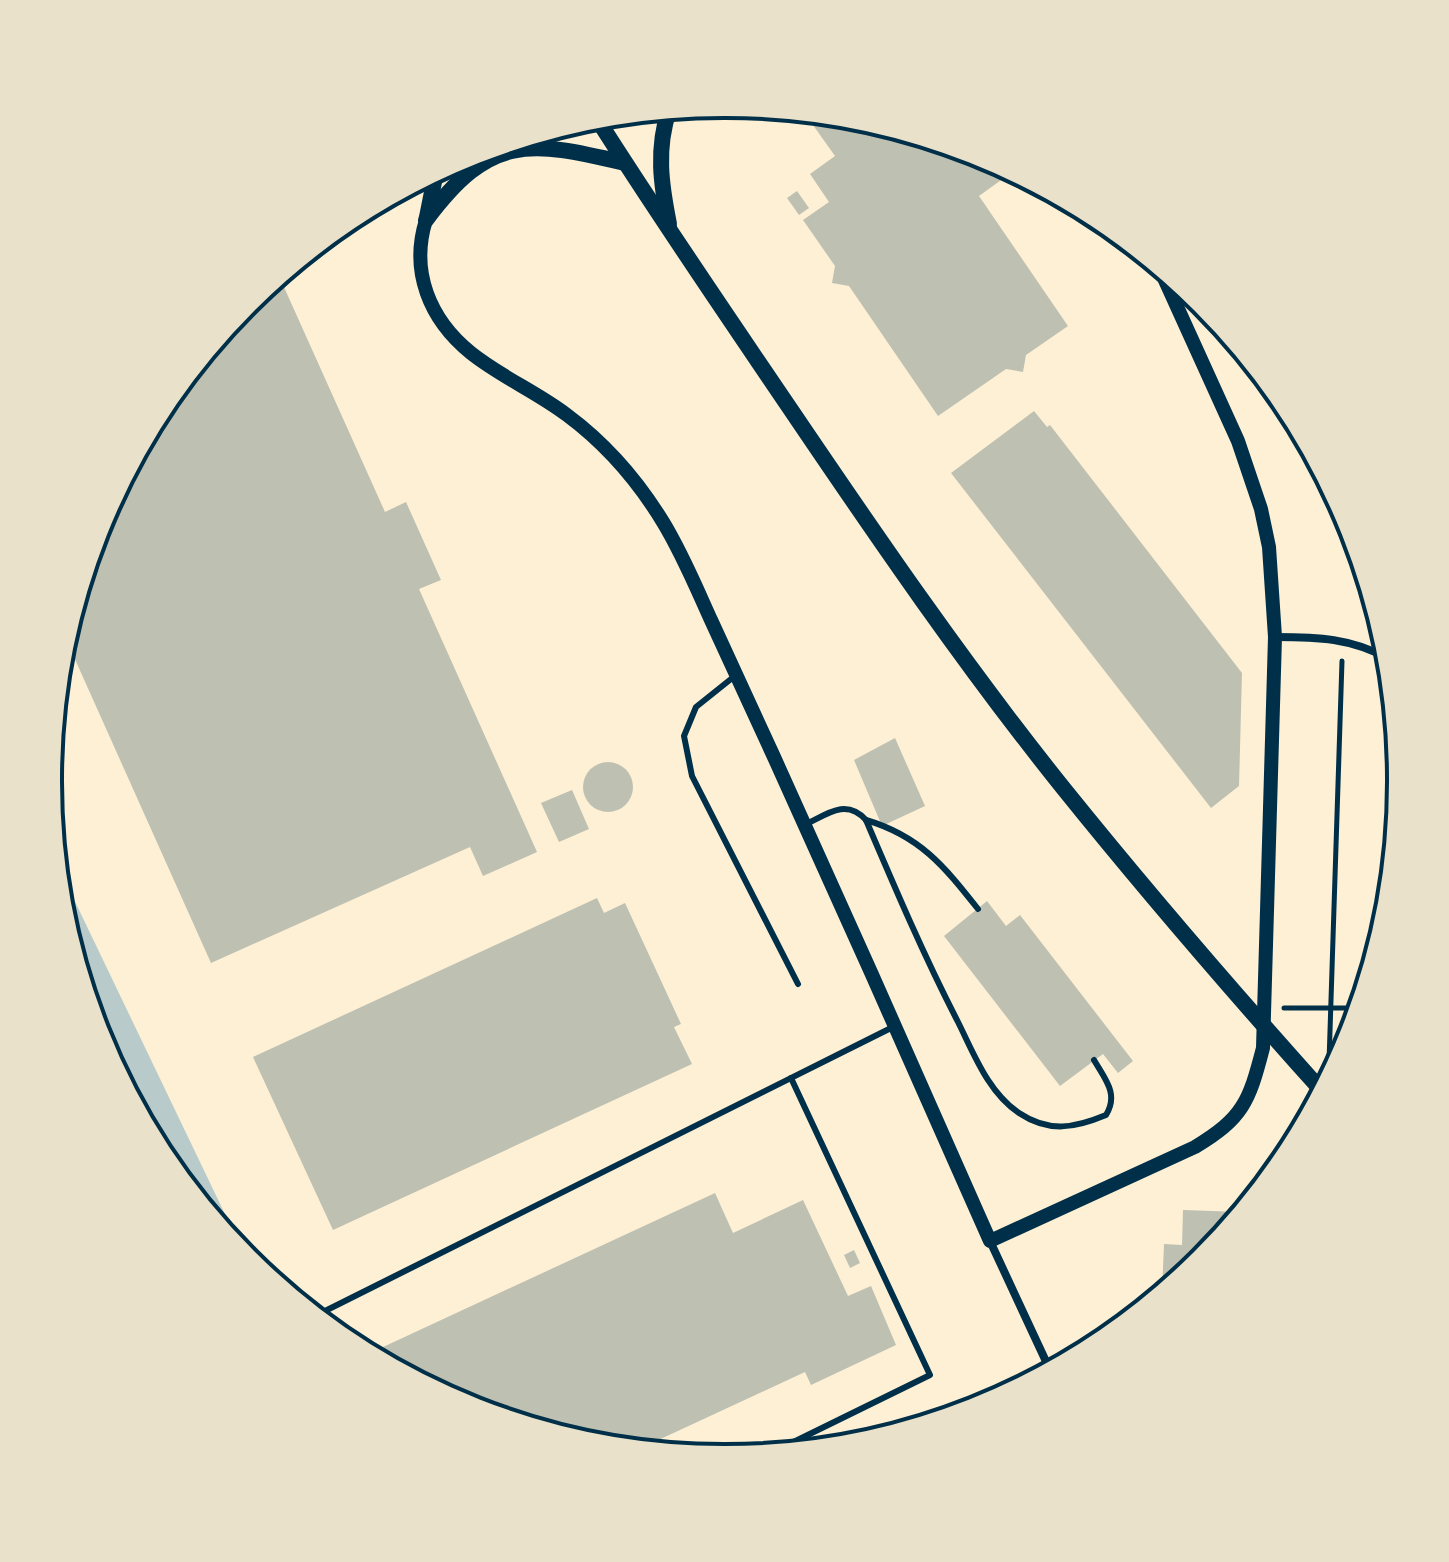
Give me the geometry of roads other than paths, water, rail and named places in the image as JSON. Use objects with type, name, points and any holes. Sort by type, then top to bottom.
[{"type":"main road","points":[[667,121],[659,159],[671,233]]},
{"type":"main road","points":[[604,130],[881,542],[975,671],[1064,788],[1314,1082]]},
{"type":"main road","points":[[529,149],[558,148],[625,163]]},
{"type":"main road","points":[[426,220],[450,188],[473,168]]},
{"type":"main road","points":[[426,220],[433,186]]},
{"type":"street","points":[[426,220],[419,241],[419,262],[427,296],[445,327],[469,351],[566,413],[616,458],[663,522],[691,575],[1046,1360]]},
{"type":"street","points":[[990,1241],[1195,1147],[1225,1129],[1243,1107],[1263,1048],[1275,637],[1269,547],[1251,476],[1170,291]]},
{"type":"street","points":[[1275,637],[1322,637],[1373,650]]},
{"type":"lane","points":[[736,675],[696,707],[684,736],[692,776],[798,984]]},
{"type":"lane","points":[[805,825],[839,809],[850,808],[866,820],[922,949],[982,1069],[1003,1100],[1019,1113],[1038,1122],[1069,1128],[1106,1115],[1112,1105],[1113,1093],[1094,1060]]},
{"type":"lane","points":[[866,820],[912,839],[934,856],[978,909]]},
{"type":"lane","points":[[326,1311],[895,1026]]},
{"type":"lane","points":[[791,1078],[930,1375],[799,1439]]}]
